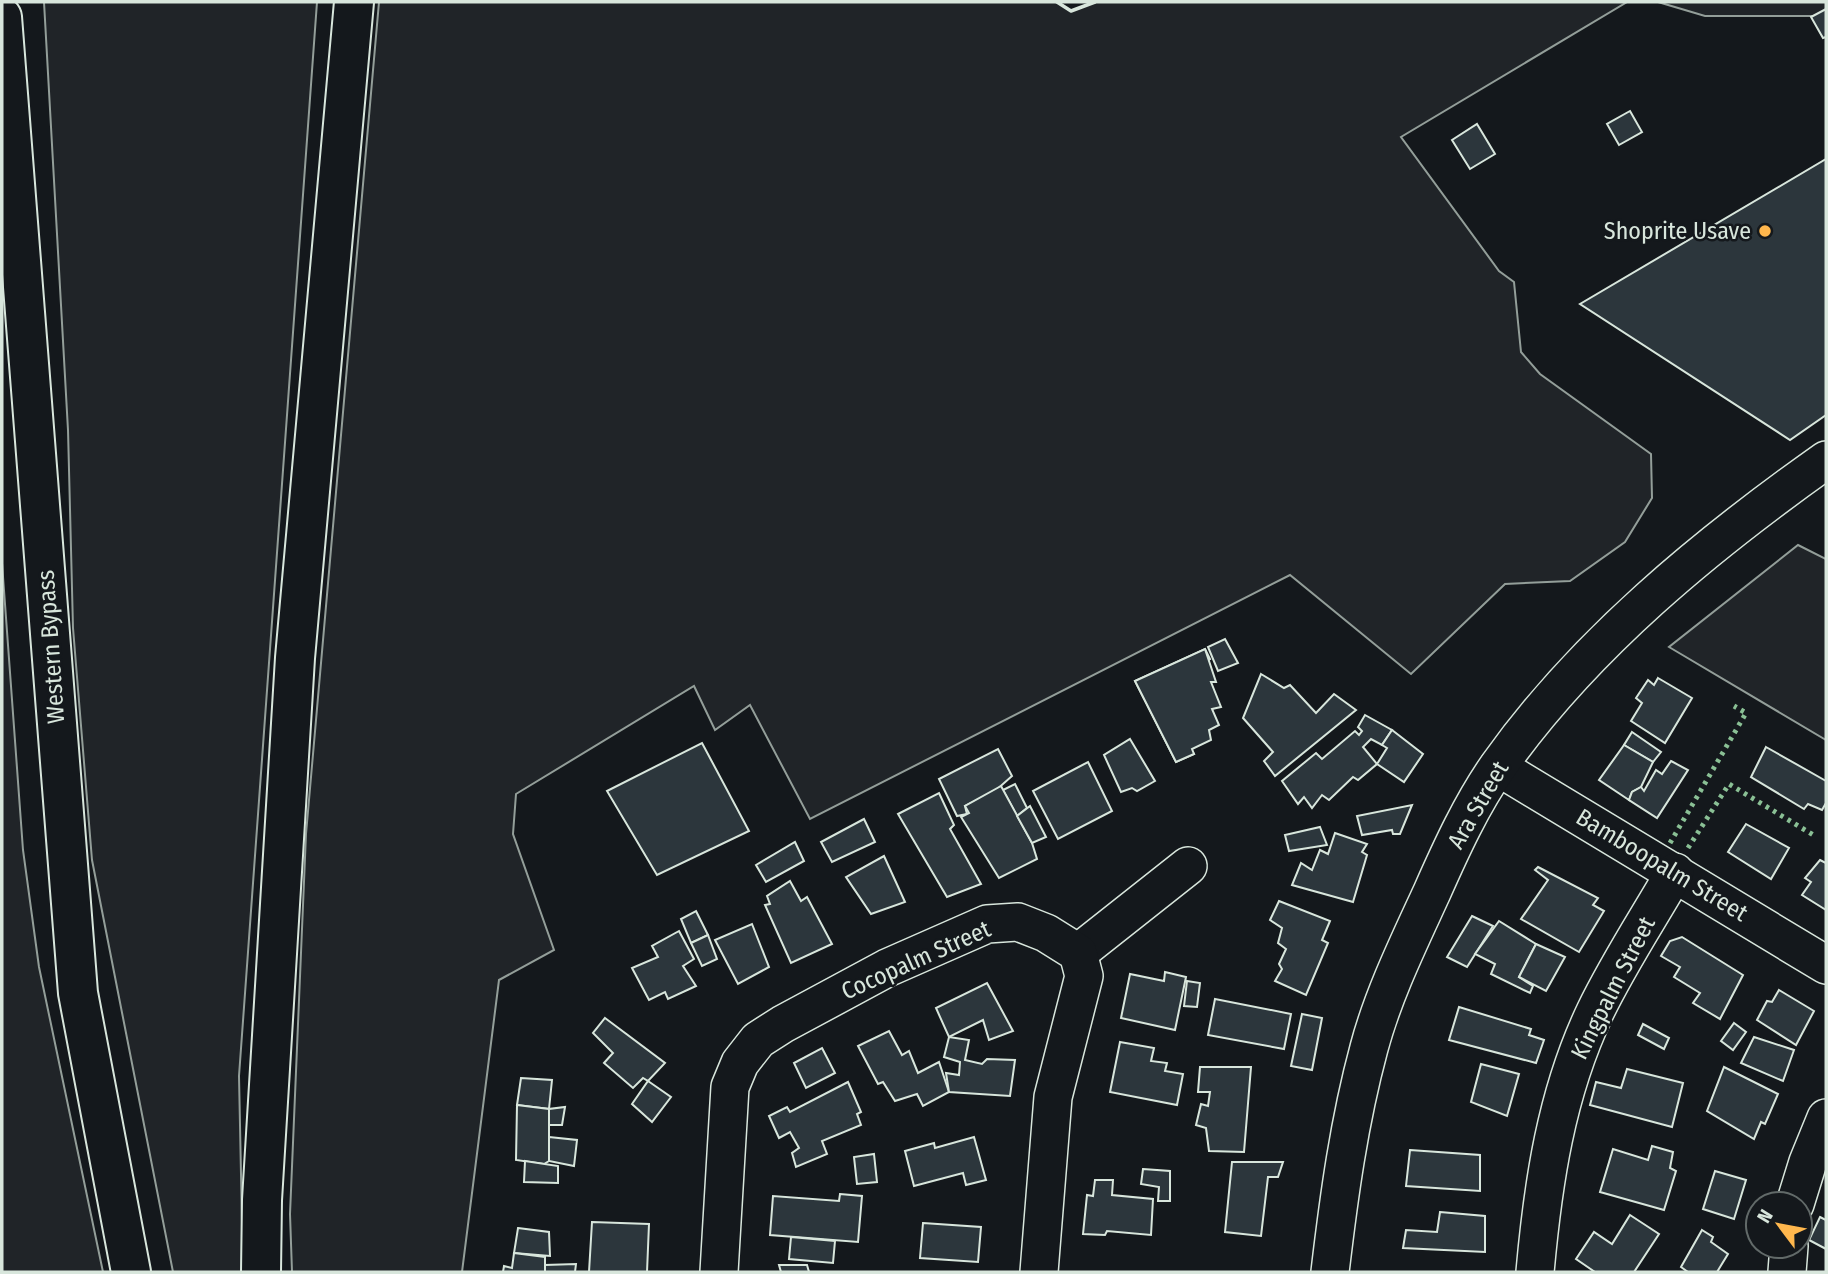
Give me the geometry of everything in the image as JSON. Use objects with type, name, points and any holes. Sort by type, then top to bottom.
[{"type":"highway","points":[[261,1272],[262,1200],[295,658],[354,2]]},
{"type":"highway","name":"Western Bypass","points":[[2,17],[78,993],[131,1272]]},
{"type":"street","name":"Ara Street","points":[[1330,1272],[1343,1159],[1369,1045],[1410,941],[1451,850],[1498,767],[1554,696],[1630,620],[1743,519],[1826,460]]},
{"type":"street","name":"Bamboopalm Street","points":[[1498,767],[1826,965]]},
{"type":"street","points":[[1039,1272],[1053,1097],[1084,976],[1079,953],[1188,866]]},
{"type":"street","name":"Kingpalm Street","points":[[1535,1272],[1541,1202],[1552,1140],[1572,1067],[1595,1011],[1675,872]]},
{"type":"street","name":"Cocopalm Street","points":[[719,1272],[730,1087],[740,1063],[758,1040],[887,968],[987,924],[1018,922],[1046,933],[1079,953]]},
{"type":"street","points":[[1799,1190],[1826,1118]]},
{"type":"shaded area","points":[[44,2],[317,2],[239,1076],[243,1272],[173,1272],[92,860],[73,628],[68,430]]},
{"type":"shaded area","points":[[379,2],[1057,2],[1071,11],[1095,2],[1627,2],[1401,137],[1499,271],[1514,282],[1521,352],[1540,374],[1651,454],[1652,498],[1625,542],[1570,581],[1505,584],[1411,674],[1290,575],[810,819],[750,705],[715,730],[694,686],[516,794],[513,834],[554,950],[499,980],[462,1272],[292,1272],[290,1214],[306,834]]},
{"type":"shaded area","points":[[1658,2],[1826,2],[1826,16],[1705,16]]},
{"type":"shaded area","points":[[1798,545],[1826,559],[1826,740],[1669,647]]},
{"type":"shaded area","points":[[2,563],[23,850],[39,967],[103,1272],[2,1272]]},
{"type":"building","points":[[1826,9],[1826,37],[1823,38],[1811,17]]},
{"type":"building","points":[[1630,111],[1642,132],[1619,145],[1607,124]]},
{"type":"building","points":[[1477,124],[1495,154],[1470,169],[1452,140]]},
{"type":"building","name":"Shoprite Usave","points":[[1826,159],[1826,415],[1790,440],[1580,304]]},
{"type":"building","points":[[1225,639],[1238,663],[1218,671],[1208,647]]},
{"type":"building","points":[[1205,649],[1210,659],[1156,691],[1194,754],[1176,762],[1135,681]]},
{"type":"building","points":[[1205,649],[1216,682],[1211,682],[1221,707],[1212,709],[1219,725],[1209,730],[1211,740],[1192,749],[1194,754],[1176,762],[1135,681]]},
{"type":"building","points":[[1261,674],[1284,688],[1290,685],[1316,713],[1334,694],[1356,710],[1275,776],[1264,761],[1273,752],[1243,718]]},
{"type":"building","points":[[1658,678],[1692,698],[1665,743],[1631,721],[1642,703],[1636,698],[1648,680],[1654,685]]},
{"type":"building","points":[[1365,715],[1392,730],[1382,745],[1371,739],[1363,747],[1377,764],[1358,780],[1353,777],[1329,800],[1322,795],[1312,808],[1304,797],[1298,804],[1282,781],[1316,753],[1322,759],[1355,731],[1359,735],[1362,731],[1358,727]]},
{"type":"building","points":[[1392,730],[1423,754],[1404,782],[1377,764],[1387,748],[1382,745]]},
{"type":"building","points":[[1632,732],[1661,752],[1653,762],[1624,745]]},
{"type":"building","points":[[1130,739],[1155,781],[1137,791],[1132,788],[1121,792],[1104,755]]},
{"type":"building","points":[[702,743],[749,831],[657,875],[607,791]]},
{"type":"building","points":[[1624,745],[1653,762],[1641,787],[1632,792],[1629,800],[1599,780]]},
{"type":"building","points":[[1766,747],[1826,781],[1826,803],[1822,810],[1808,804],[1804,809],[1751,777]]},
{"type":"building","points":[[998,749],[1012,776],[994,792],[965,806],[967,814],[957,816],[939,779]]},
{"type":"building","points":[[1671,761],[1688,770],[1657,818],[1629,800],[1632,792],[1641,787],[1644,791],[1656,770],[1662,774]]},
{"type":"building","points":[[1088,762],[1112,811],[1058,839],[1033,791]]},
{"type":"building","points":[[1015,784],[1027,808],[1017,816],[1003,790]]},
{"type":"building","points":[[1001,786],[1032,843],[1037,859],[999,878],[961,817],[969,813],[965,806]]},
{"type":"building","points":[[939,793],[954,825],[950,829],[981,884],[947,897],[898,814]]},
{"type":"building","points":[[1412,805],[1400,834],[1393,834],[1392,830],[1362,835],[1357,816]]},
{"type":"building","points":[[1030,806],[1046,837],[1032,843],[1017,816]]},
{"type":"building","points":[[864,819],[875,842],[832,862],[821,842]]},
{"type":"building","points":[[1746,824],[1789,848],[1771,879],[1728,852]]},
{"type":"building","points":[[1320,827],[1327,845],[1289,851],[1285,835]]},
{"type":"building","points":[[1335,833],[1367,844],[1362,852],[1367,855],[1353,902],[1292,885],[1301,863],[1312,870],[1320,850],[1328,854]]},
{"type":"building","points":[[795,842],[804,861],[766,882],[756,865]]},
{"type":"building","points":[[884,856],[905,902],[871,914],[846,877]]},
{"type":"building","points":[[1820,860],[1826,863],[1826,910],[1802,895],[1811,882],[1805,878]]},
{"type":"building","points":[[1538,867],[1598,898],[1593,905],[1604,911],[1579,952],[1521,919],[1548,880],[1535,870]]},
{"type":"building","points":[[790,881],[801,901],[807,897],[832,944],[791,963],[765,905],[770,904],[767,896]]},
{"type":"building","points":[[1279,901],[1330,921],[1322,940],[1328,943],[1306,995],[1275,981],[1282,969],[1279,964],[1286,949],[1278,943],[1282,928],[1270,920]]},
{"type":"building","points":[[696,911],[708,935],[691,943],[681,919]]},
{"type":"building","points":[[1472,916],[1493,926],[1467,967],[1447,957]]},
{"type":"building","points":[[1499,921],[1536,944],[1519,977],[1533,986],[1530,993],[1491,974],[1495,964],[1475,954]]},
{"type":"building","points":[[752,924],[769,967],[738,984],[715,940]]},
{"type":"building","points":[[679,931],[694,959],[683,966],[696,986],[668,999],[665,992],[649,1000],[632,968],[658,957],[652,946]]},
{"type":"building","points":[[708,935],[717,959],[702,966],[691,943]]},
{"type":"building","points":[[1682,937],[1743,975],[1720,1019],[1693,1003],[1700,993],[1674,977],[1680,967],[1661,956],[1670,941]]},
{"type":"building","points":[[1536,944],[1565,957],[1546,991],[1519,977]]},
{"type":"building","points":[[1165,972],[1186,977],[1175,1030],[1121,1018],[1130,974],[1164,981]]},
{"type":"building","points":[[1187,981],[1200,983],[1197,1007],[1184,1006]]},
{"type":"building","points":[[987,983],[1013,1031],[989,1040],[983,1020],[949,1037],[936,1008]]},
{"type":"building","points":[[1779,990],[1814,1011],[1796,1045],[1757,1020],[1767,1001],[1772,1002]]},
{"type":"building","points":[[1215,999],[1291,1014],[1284,1049],[1208,1035]]},
{"type":"building","points":[[1459,1007],[1531,1029],[1529,1035],[1544,1040],[1536,1063],[1449,1040]]},
{"type":"building","points":[[1302,1014],[1322,1018],[1312,1070],[1291,1066]]},
{"type":"building","points":[[605,1018],[665,1063],[648,1081],[643,1078],[633,1088],[604,1063],[613,1053],[593,1033]]},
{"type":"building","points":[[1734,1023],[1746,1032],[1733,1050],[1721,1041]]},
{"type":"building","points":[[1643,1024],[1669,1038],[1664,1049],[1638,1035]]},
{"type":"building","points":[[889,1031],[902,1055],[909,1051],[918,1073],[939,1062],[949,1092],[923,1106],[917,1094],[895,1101],[883,1082],[878,1084],[858,1046]]},
{"type":"building","points":[[949,1037],[969,1040],[965,1060],[982,1064],[987,1059],[1015,1060],[1010,1096],[949,1092],[946,1073],[959,1075],[960,1062],[944,1057]]},
{"type":"building","points":[[1754,1037],[1794,1050],[1783,1081],[1741,1063]]},
{"type":"building","points":[[1120,1042],[1154,1048],[1151,1061],[1167,1063],[1165,1071],[1183,1074],[1177,1105],[1110,1092]]},
{"type":"building","points":[[822,1048],[835,1073],[806,1088],[794,1063]]},
{"type":"building","points":[[1481,1064],[1519,1074],[1507,1116],[1471,1102]]},
{"type":"building","points":[[1200,1067],[1251,1067],[1244,1152],[1209,1151],[1206,1128],[1196,1125],[1201,1104],[1208,1106],[1210,1092],[1198,1092]]},
{"type":"building","points":[[1724,1067],[1778,1094],[1765,1124],[1761,1122],[1754,1139],[1707,1111]]},
{"type":"building","points":[[1627,1069],[1683,1083],[1672,1127],[1590,1105],[1596,1082],[1621,1088]]},
{"type":"building","points":[[521,1078],[552,1080],[549,1109],[517,1105]]},
{"type":"building","points":[[648,1081],[671,1097],[652,1122],[632,1104]]},
{"type":"building","points":[[848,1082],[861,1112],[857,1114],[861,1125],[822,1141],[827,1154],[796,1167],[792,1153],[799,1148],[790,1132],[779,1138],[769,1116],[787,1107],[790,1112]]},
{"type":"building","points":[[517,1105],[549,1109],[549,1161],[544,1164],[516,1160]]},
{"type":"building","points":[[565,1107],[562,1125],[549,1125],[549,1109]]},
{"type":"building","points":[[549,1137],[577,1140],[574,1166],[549,1161]]},
{"type":"building","points":[[974,1137],[986,1180],[966,1185],[963,1173],[914,1186],[905,1151],[934,1143],[935,1148]]},
{"type":"building","points":[[1652,1146],[1673,1152],[1670,1168],[1676,1171],[1664,1210],[1600,1192],[1613,1149],[1648,1160]]},
{"type":"building","points":[[1410,1150],[1480,1155],[1480,1191],[1406,1186]]},
{"type":"building","points":[[874,1154],[877,1182],[857,1184],[854,1157]]},
{"type":"building","points":[[525,1161],[558,1166],[558,1183],[524,1182]]},
{"type":"building","points":[[1232,1162],[1283,1162],[1278,1177],[1268,1177],[1261,1236],[1225,1232]]},
{"type":"building","points":[[1143,1169],[1170,1171],[1170,1201],[1158,1201],[1159,1187],[1141,1184]]},
{"type":"building","points":[[1715,1171],[1746,1180],[1734,1219],[1703,1209]]},
{"type":"building","points":[[1095,1180],[1113,1180],[1112,1195],[1153,1199],[1151,1235],[1107,1231],[1105,1235],[1083,1234],[1087,1195],[1093,1196]]},
{"type":"building","points":[[840,1194],[862,1196],[858,1242],[770,1235],[773,1196],[839,1201]]},
{"type":"building","points":[[1440,1212],[1485,1216],[1485,1252],[1403,1248],[1406,1230],[1437,1232]]},
{"type":"building","points":[[1630,1215],[1659,1234],[1634,1272],[1595,1272],[1576,1259],[1594,1232],[1612,1244]]},
{"type":"building","points":[[1820,1217],[1826,1220],[1826,1249],[1814,1243],[1814,1230]]},
{"type":"building","points":[[592,1222],[649,1224],[647,1272],[589,1272]]},
{"type":"building","points":[[923,1223],[981,1227],[978,1262],[920,1258]]},
{"type":"building","points":[[518,1228],[549,1232],[550,1256],[514,1253]]},
{"type":"building","points":[[1702,1230],[1713,1237],[1711,1242],[1728,1254],[1717,1272],[1688,1272],[1681,1267]]},
{"type":"building","points":[[791,1237],[835,1241],[833,1263],[789,1259]]},
{"type":"building","points":[[514,1253],[545,1257],[545,1272],[503,1272],[504,1266],[512,1268]]},
{"type":"building","points":[[576,1264],[575,1272],[545,1272],[545,1265]]},
{"type":"building","points":[[779,1265],[807,1265],[809,1272],[781,1272]]},
{"type":"hedge","points":[[1670,843],[1746,713],[1734,706]]},
{"type":"hedge","points":[[1688,848],[1729,784],[1815,836]]},
{"type":"wall","points":[[1057,2],[1071,11],[1095,2]]},
{"type":"place","name":"Shoprite Usave","points":[[1765,231]]}]
